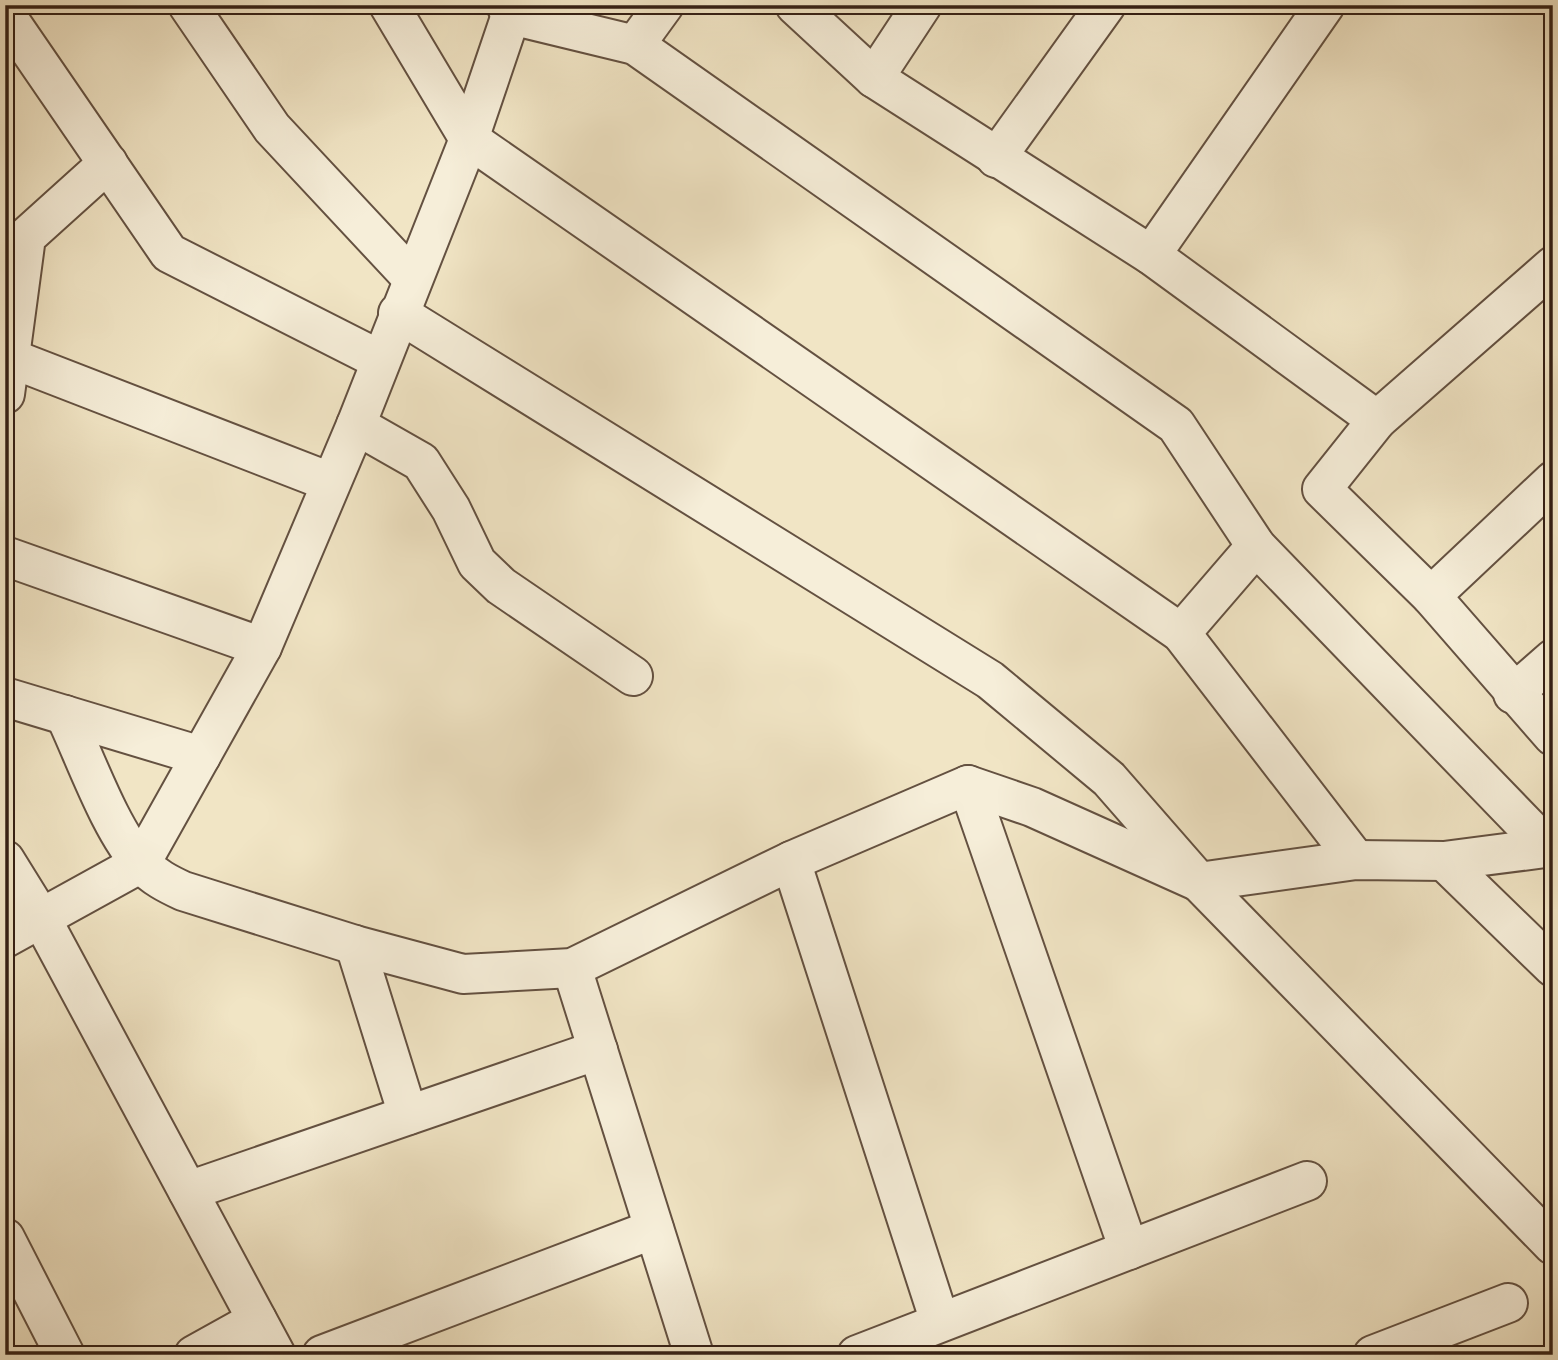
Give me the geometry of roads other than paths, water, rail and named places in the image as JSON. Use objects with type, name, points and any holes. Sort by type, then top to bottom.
[{"type":"street","points":[[188,5],[272,128],[412,278]]},
{"type":"street","points":[[388,5],[469,139],[1181,633],[1356,860]]},
{"type":"street","points":[[635,45],[664,5]]},
{"type":"street","points":[[795,5],[874,78],[1152,256],[1377,421]]},
{"type":"street","points":[[874,78],[922,5]]},
{"type":"street","points":[[996,158],[1106,5]]},
{"type":"street","points":[[1152,256],[1325,5]]},
{"type":"street","points":[[5,938],[141,863],[262,647],[356,425],[469,139],[508,10],[635,45],[1176,425],[1256,545],[1550,846]]},
{"type":"street","points":[[5,14],[170,253],[380,360]]},
{"type":"street","points":[[108,163],[26,237],[8,376],[330,482]]},
{"type":"street","points":[[1553,266],[1377,421],[1322,489],[1431,596],[1513,694],[1553,736]]},
{"type":"street","points":[[398,313],[990,680],[1109,779],[1199,882],[1553,1245]]},
{"type":"street","points":[[356,425],[421,462],[451,509],[477,563],[500,586],[634,676]]},
{"type":"street","points":[[1431,596],[1553,481]]},
{"type":"street","points":[[1181,633],[1256,545]]},
{"type":"street","points":[[5,556],[262,647]]},
{"type":"street","points":[[1513,694],[1553,659]]},
{"type":"street","points":[[5,697],[201,756]]},
{"type":"street","points":[[65,715],[119,829],[141,863],[160,880],[183,891],[355,945],[463,974],[572,968],[791,861],[968,785],[1032,807],[1199,882],[1356,860],[1444,861],[1550,846]]},
{"type":"street","points":[[968,785],[1129,1250]]},
{"type":"street","points":[[5,860],[41,918],[276,1355]]},
{"type":"street","points":[[791,861],[940,1322]]},
{"type":"street","points":[[1444,861],[1553,967]]},
{"type":"street","points":[[355,945],[408,1115]]},
{"type":"street","points":[[572,968],[694,1355]]},
{"type":"street","points":[[188,1191],[597,1049]]},
{"type":"street","points":[[857,1355],[1307,1181]]},
{"type":"street","points":[[322,1355],[654,1229]]},
{"type":"street","points":[[5,1238],[65,1355]]},
{"type":"street","points":[[1373,1355],[1508,1303]]},
{"type":"street","points":[[194,1355],[257,1320]]}]
